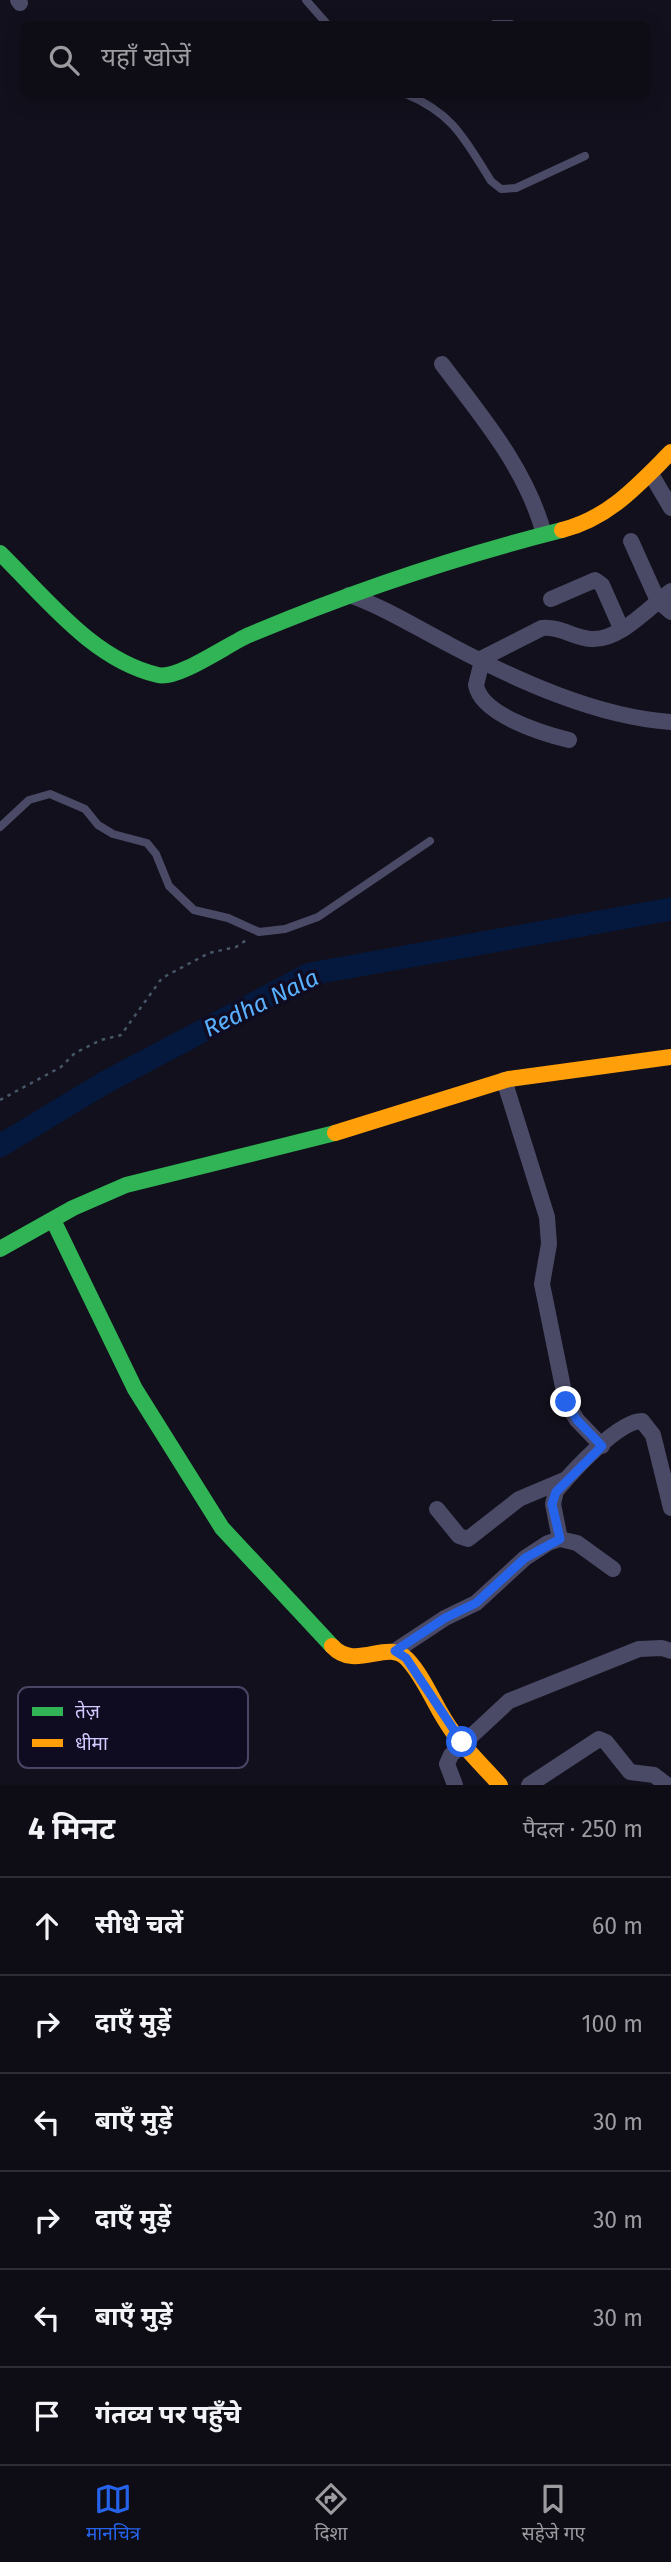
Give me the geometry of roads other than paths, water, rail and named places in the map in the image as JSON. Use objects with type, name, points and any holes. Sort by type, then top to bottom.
[{"type":"street","points":[[442,364],[507,451],[530,491],[544,534]]},
{"type":"street","points":[[0,553],[90,641],[126,665],[161,676],[174,674],[234,641],[349,595],[482,550],[587,524],[620,503],[671,452]]},
{"type":"street","points":[[651,474],[671,508]]},
{"type":"street","points":[[631,541],[671,612]]},
{"type":"street","points":[[551,599],[595,580],[602,585],[621,628]]},
{"type":"street","points":[[349,595],[480,661],[594,708],[620,715],[671,722]]},
{"type":"street","points":[[480,661],[542,628],[551,627],[593,640],[621,628],[664,596]]},
{"type":"street","points":[[480,661],[476,685],[482,698],[519,724],[569,740]]},
{"type":"street","points":[[0,1249],[126,1185],[298,1145],[503,1080],[545,1072],[671,1057]]},
{"type":"street","points":[[503,1080],[547,1217],[549,1244],[542,1284],[566,1402],[577,1420],[602,1446]]},
{"type":"street","points":[[53,1220],[135,1389],[237,1547],[337,1652],[354,1658],[395,1651],[438,1622],[476,1603],[525,1558],[560,1539],[577,1543],[613,1569]]},
{"type":"street","points":[[560,1539],[553,1498],[566,1479],[602,1446],[611,1434],[629,1423],[642,1421],[649,1426],[671,1507]]},
{"type":"street","points":[[437,1509],[459,1536],[468,1539],[519,1499],[566,1479]]},
{"type":"street","points":[[455,1785],[447,1764],[462,1742],[502,1706],[520,1694],[639,1649],[662,1648],[671,1651]]},
{"type":"street","points":[[395,1651],[406,1658],[462,1742],[500,1785]]},
{"type":"street","points":[[529,1785],[599,1739],[606,1742],[630,1772],[654,1775],[667,1785]]},
{"type":"lane","points":[[306,0],[324,21]]},
{"type":"lane","points":[[416,98],[437,108],[449,119],[491,181],[500,189],[516,188],[585,156]]},
{"type":"lane","points":[[0,827],[29,800],[40,794],[50,794],[85,809],[98,825],[113,834],[147,843],[156,854],[169,886],[194,910],[228,918],[259,932],[285,929],[318,916],[429,841]]},
{"type":"waterway","name":"Redha Nala","points":[[0,1146],[104,1083],[310,974],[671,909]]}]
